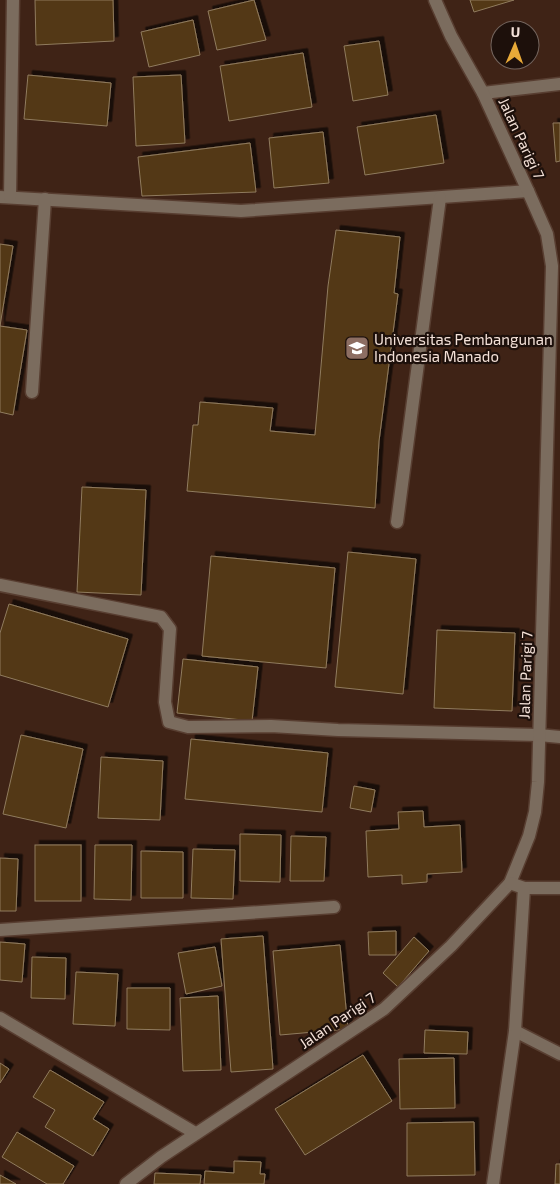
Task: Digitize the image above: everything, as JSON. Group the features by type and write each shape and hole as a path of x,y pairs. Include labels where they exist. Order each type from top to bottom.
{"street":[{"path":"13,0 5,197 241,211 315,204 440,198 528,191"},
{"name":"Jalan Parigi 7","path":"126,1184 195,1133 384,1009 451,946 510,883 535,812 540,735 552,266 547,234 483,93 451,36 435,0"},
{"path":"483,93 560,84"},
{"path":"397,522 440,198"},
{"path":"32,392 45,199"},
{"path":"0,584 161,618 170,629 165,702 169,722 188,728 271,726 560,737"},
{"path":"510,883 524,888 560,888"},
{"path":"493,1184 516,1031 524,888"},
{"path":"0,930 334,907"},
{"path":"0,1018 195,1133"},
{"path":"516,1031 560,1054"}],"building":[{"path":"35,0 113,0 114,41 36,45"},
{"path":"254,0 266,40 217,50 208,11"},
{"path":"470,0 514,0 474,12"},
{"path":"193,20 200,55 149,67 141,32"},
{"path":"379,41 388,95 353,101 344,46"},
{"path":"303,53 312,107 229,121 220,66"},
{"path":"28,75 111,83 107,126 24,119"},
{"path":"181,75 185,143 136,146 133,77"},
{"path":"436,115 444,163 365,175 357,127"},
{"path":"553,123 560,123 560,161 556,162"},
{"path":"323,132 329,183 274,188 269,138"},
{"path":"250,143 256,192 142,196 138,157"},
{"name":"Universitas Pembangunan Indonesia Manado","path":"336,230 400,237 394,293 398,294 379,441 375,508 187,491 193,425 198,425 200,402 273,408 270,431 315,435 328,286"},
{"path":"0,244 13,246 0,326"},
{"path":"0,326 27,330 13,415 0,412"},
{"path":"82,487 146,490 141,595 77,592"},
{"path":"348,552 416,559 403,694 335,687"},
{"path":"211,556 335,568 326,668 202,656"},
{"path":"9,604 128,639 108,707 0,675 0,633"},
{"path":"437,630 515,633 512,711 434,708"},
{"path":"183,659 258,667 252,721 177,713"},
{"path":"21,735 83,749 66,828 3,814"},
{"path":"191,739 328,753 322,812 185,799"},
{"path":"101,757 163,761 160,820 98,818"},
{"path":"354,786 375,790 371,812 350,808"},
{"path":"423,811 424,827 460,825 462,872 427,874 427,882 402,884 402,875 368,877 366,831 399,829 398,812"},
{"path":"240,834 281,835 280,882 240,881"},
{"path":"291,836 326,837 324,881 290,881"},
{"path":"35,845 81,845 81,901 35,901"},
{"path":"95,845 132,845 131,900 94,899"},
{"path":"193,849 235,850 233,899 191,898"},
{"path":"141,851 183,852 183,898 141,898"},
{"path":"0,858 18,859 16,911 0,911"},
{"path":"396,931 396,955 369,955 368,932"},
{"path":"263,936 273,1069 231,1072 221,939"},
{"path":"414,937 429,951 398,987 383,973"},
{"path":"0,942 25,944 22,982 0,980"},
{"path":"340,945 348,1029 280,1035 273,951"},
{"path":"215,947 222,986 186,994 178,953"},
{"path":"32,957 66,958 65,999 31,998"},
{"path":"76,972 118,974 115,1026 73,1024"},
{"path":"127,988 170,988 170,1030 127,1029"},
{"path":"218,996 221,1070 183,1071 180,998"},
{"path":"425,1030 468,1032 467,1054 424,1053"},
{"path":"363,1055 392,1101 305,1155 275,1109"},
{"path":"454,1058 455,1108 400,1109 399,1059"},
{"path":"0,1063 9,1069 0,1083"},
{"path":"50,1070 104,1102 93,1119 109,1129 93,1156 45,1127 55,1110 33,1097"},
{"path":"474,1122 475,1175 407,1176 407,1123"},
{"path":"17,1132 74,1166 63,1184 47,1184 2,1157"},
{"path":"234,1161 261,1162 260,1174 265,1174 264,1184 204,1184 205,1171 234,1173"},
{"path":"556,1164 560,1164 560,1184 555,1184"},
{"path":"155,1173 201,1175 200,1184 154,1184"},
{"path":"0,1175 16,1184 0,1184"}],"place":[{"name":"Universitas Pembangunan Indonesia Manado","path":"357,348"}]}
